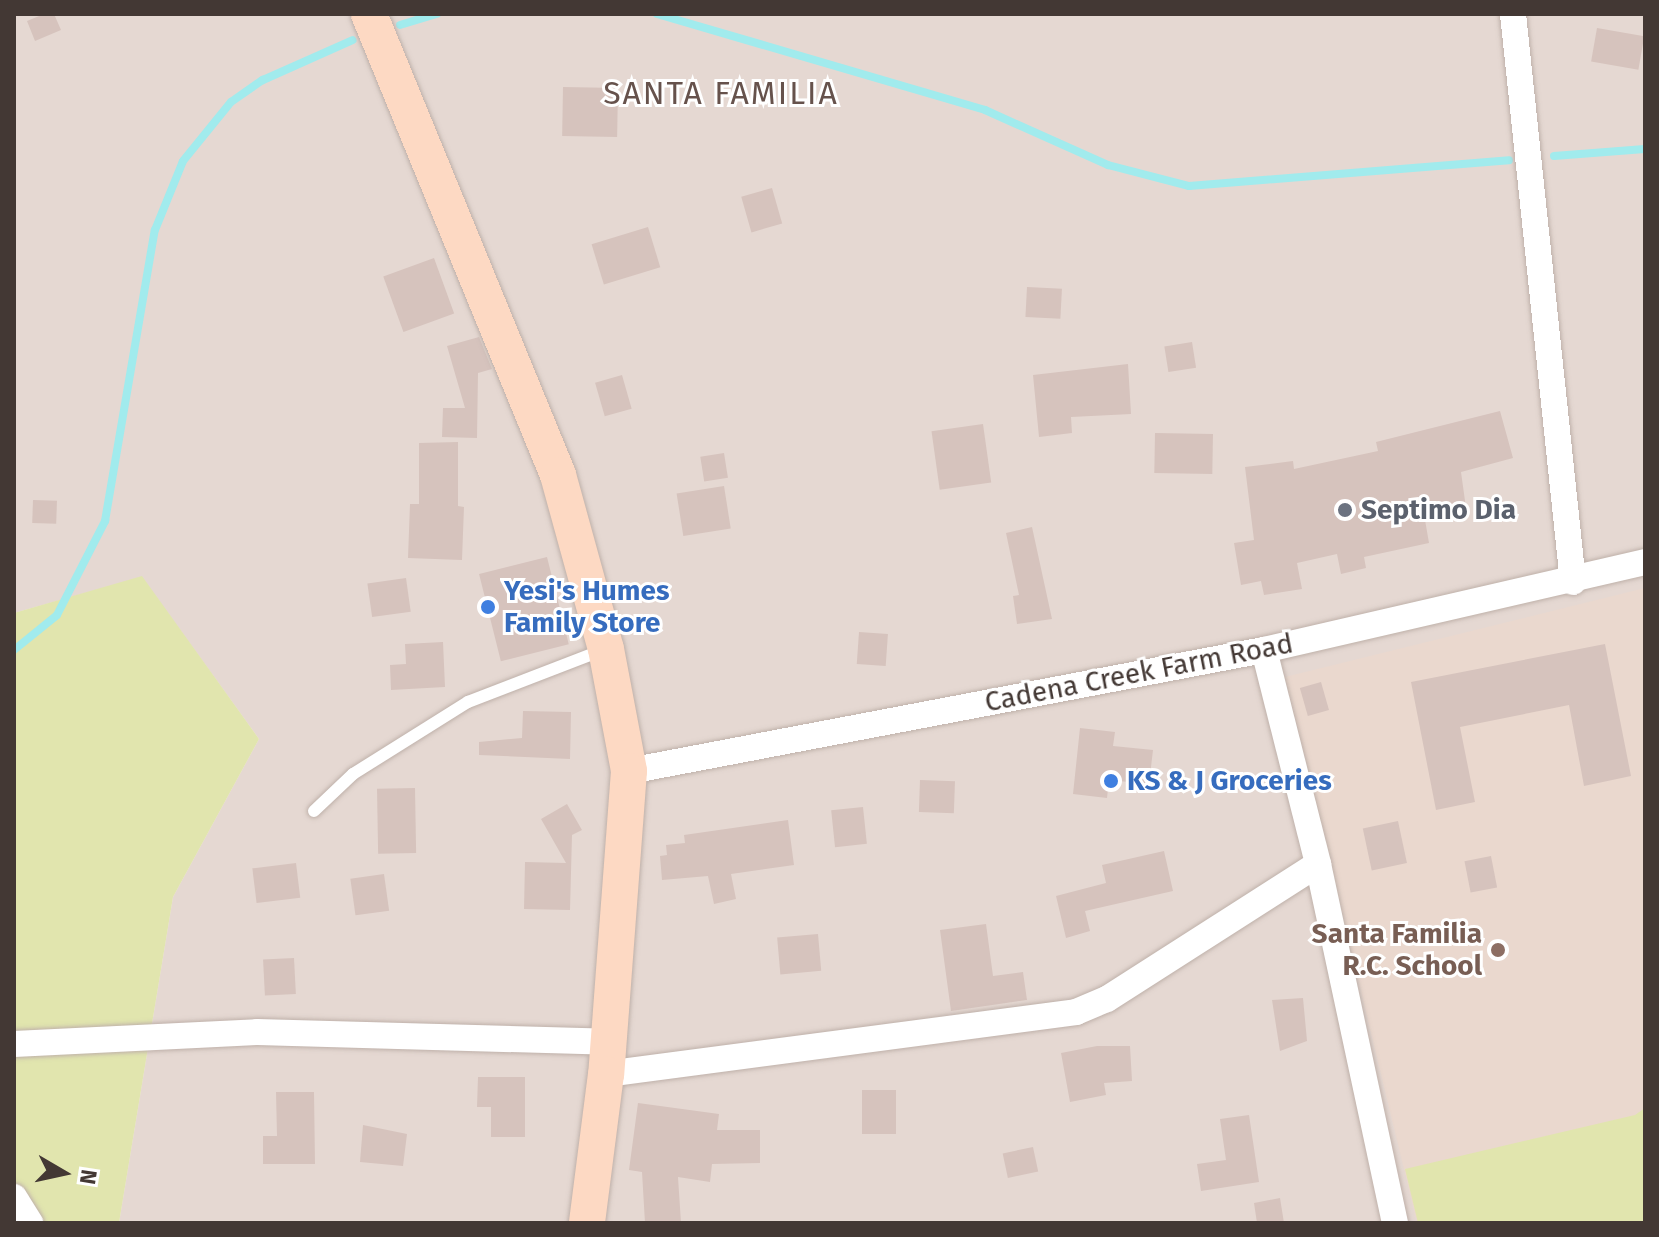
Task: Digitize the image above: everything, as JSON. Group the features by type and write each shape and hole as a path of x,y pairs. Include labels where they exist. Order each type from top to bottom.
{"main road":[{"path":"369,14 558,475 606,649 629,771 607,1058 587,1223"}],"street":[{"path":"1513,14 1573,582"},
{"name":"Cadena Creek Farm Road","path":"629,771 1264,650 1573,582 1645,562"},
{"path":"1264,650 1318,864 1395,1223"},
{"path":"14,1044 257,1032 607,1058 1076,1012 1107,999 1318,864"},
{"path":"14,1197 30,1223"}],"lane":[{"path":"314,811 353,774 468,702 606,649"}],"shaded area":[{"path":"14,14 1645,14 1645,1108 1418,1223 119,1223 173,897 259,739 142,577 14,613"},
{"name":"Santa Familia R.C. School","path":"1645,588 1645,1223 1417,1223 1285,677"}],"green space":[{"path":"142,576 259,739 173,897 119,1223 14,1223 14,613"},
{"path":"1645,1108 1645,1223 1418,1223 1405,1169 1635,1115"}],"building":[{"path":"44,14 54,14 61,30 35,41 27,21"},
{"path":"1597,28 1644,36 1638,70 1591,61"},
{"path":"563,87 618,88 617,137 562,136"},
{"path":"772,188 782,224 751,232 741,197"},
{"path":"648,227 660,267 604,284 592,244"},
{"path":"434,258 454,313 403,332 383,276"},
{"path":"1027,287 1062,289 1060,319 1025,317"},
{"path":"479,337 492,369 478,373 477,438 442,437 443,408 465,408 447,346"},
{"path":"1192,342 1196,368 1168,372 1164,346"},
{"path":"1128,364 1131,414 1071,417 1072,433 1039,437 1033,375"},
{"path":"622,375 632,409 605,416 595,383"},
{"path":"1500,411 1513,458 1461,472 1466,508 1424,514 1429,543 1364,557 1366,568 1341,574 1337,554 1297,563 1302,589 1264,595 1261,581 1241,585 1234,543 1254,540 1245,467 1293,461 1294,469 1378,451 1376,442"},
{"path":"983,424 991,482 940,490 932,431"},
{"path":"1155,433 1213,434 1212,474 1154,473"},
{"path":"458,442 458,506 464,507 462,560 408,558 410,504 419,504 419,443"},
{"path":"724,453 728,478 704,481 700,457"},
{"path":"724,486 731,528 683,536 677,494"},
{"path":"33,500 57,501 56,524 32,523"},
{"path":"1032,527 1052,619 1017,624 1013,596 1019,595 1006,533"},
{"path":"547,557 569,644 501,661 479,574"},
{"path":"406,578 411,612 372,617 367,583"},
{"path":"859,632 888,634 886,666 857,664"},
{"path":"443,642 445,687 391,690 390,665 406,664 405,644"},
{"path":"1605,644 1631,776 1584,786 1569,705 1460,727 1475,802 1436,810 1411,682"},
{"path":"1321,682 1329,710 1308,716 1300,688"},
{"path":"523,711 571,712 570,759 479,755 479,742 522,738"},
{"path":"1080,728 1115,732 1113,746 1153,750 1149,784 1109,780 1107,798 1073,794"},
{"path":"920,780 955,781 954,813 919,812"},
{"path":"415,788 416,853 378,854 377,789"},
{"path":"567,804 582,830 572,835 570,910 524,909 525,862 566,863 541,819"},
{"path":"863,807 867,844 835,847 831,810"},
{"path":"788,820 794,865 731,874 736,899 714,904 708,876 662,880 660,856 667,855 666,845 685,843 684,835"},
{"path":"1398,821 1407,863 1372,871 1363,828"},
{"path":"1164,851 1173,891 1085,911 1090,931 1066,938 1056,896 1106,883 1102,865"},
{"path":"1491,856 1497,887 1471,893 1464,861"},
{"path":"296,863 300,898 257,903 252,868"},
{"path":"384,874 389,911 355,915 350,879"},
{"path":"986,924 993,976 1023,972 1027,1000 951,1011 940,930"},
{"path":"818,934 821,971 780,974 777,938"},
{"path":"294,958 296,994 265,996 263,960"},
{"path":"1303,998 1307,1041 1280,1051 1272,1000"},
{"path":"1097,1046 1130,1046 1132,1081 1104,1083 1106,1095 1070,1102 1061,1053"},
{"path":"478,1077 525,1077 525,1137 491,1137 491,1107 477,1107"},
{"path":"862,1090 896,1090 896,1134 862,1134"},
{"path":"276,1092 314,1092 315,1164 263,1164 263,1136 277,1136"},
{"path":"638,1103 719,1114 717,1130 760,1130 760,1163 712,1164 710,1182 678,1177 681,1223 645,1223 642,1172 629,1170"},
{"path":"1249,1115 1259,1182 1201,1191 1197,1164 1226,1160 1220,1119"},
{"path":"363,1125 407,1134 403,1166 360,1162"},
{"path":"1033,1147 1038,1171 1008,1178 1003,1153"},
{"path":"1280,1198 1284,1223 1257,1223 1254,1203"}],"waterway":[{"path":"400,25 437,14"},
{"path":"657,14 985,110 1108,165 1189,186 1509,160"},
{"path":"14,650 57,615 105,521 155,230 183,161 231,102 263,80 353,40"},
{"path":"1554,156 1645,149"}],"place":[{"name":"Septimo Dia","path":"1345,510"},
{"name":"Yesi's Humes Family Store","path":"488,607"},
{"name":"KS & J Groceries","path":"1111,781"},
{"name":"Santa Familia R.C. School","path":"1498,950"}],"district":[{"name":"SANTA FAMILIA","path":"721,93"}]}
